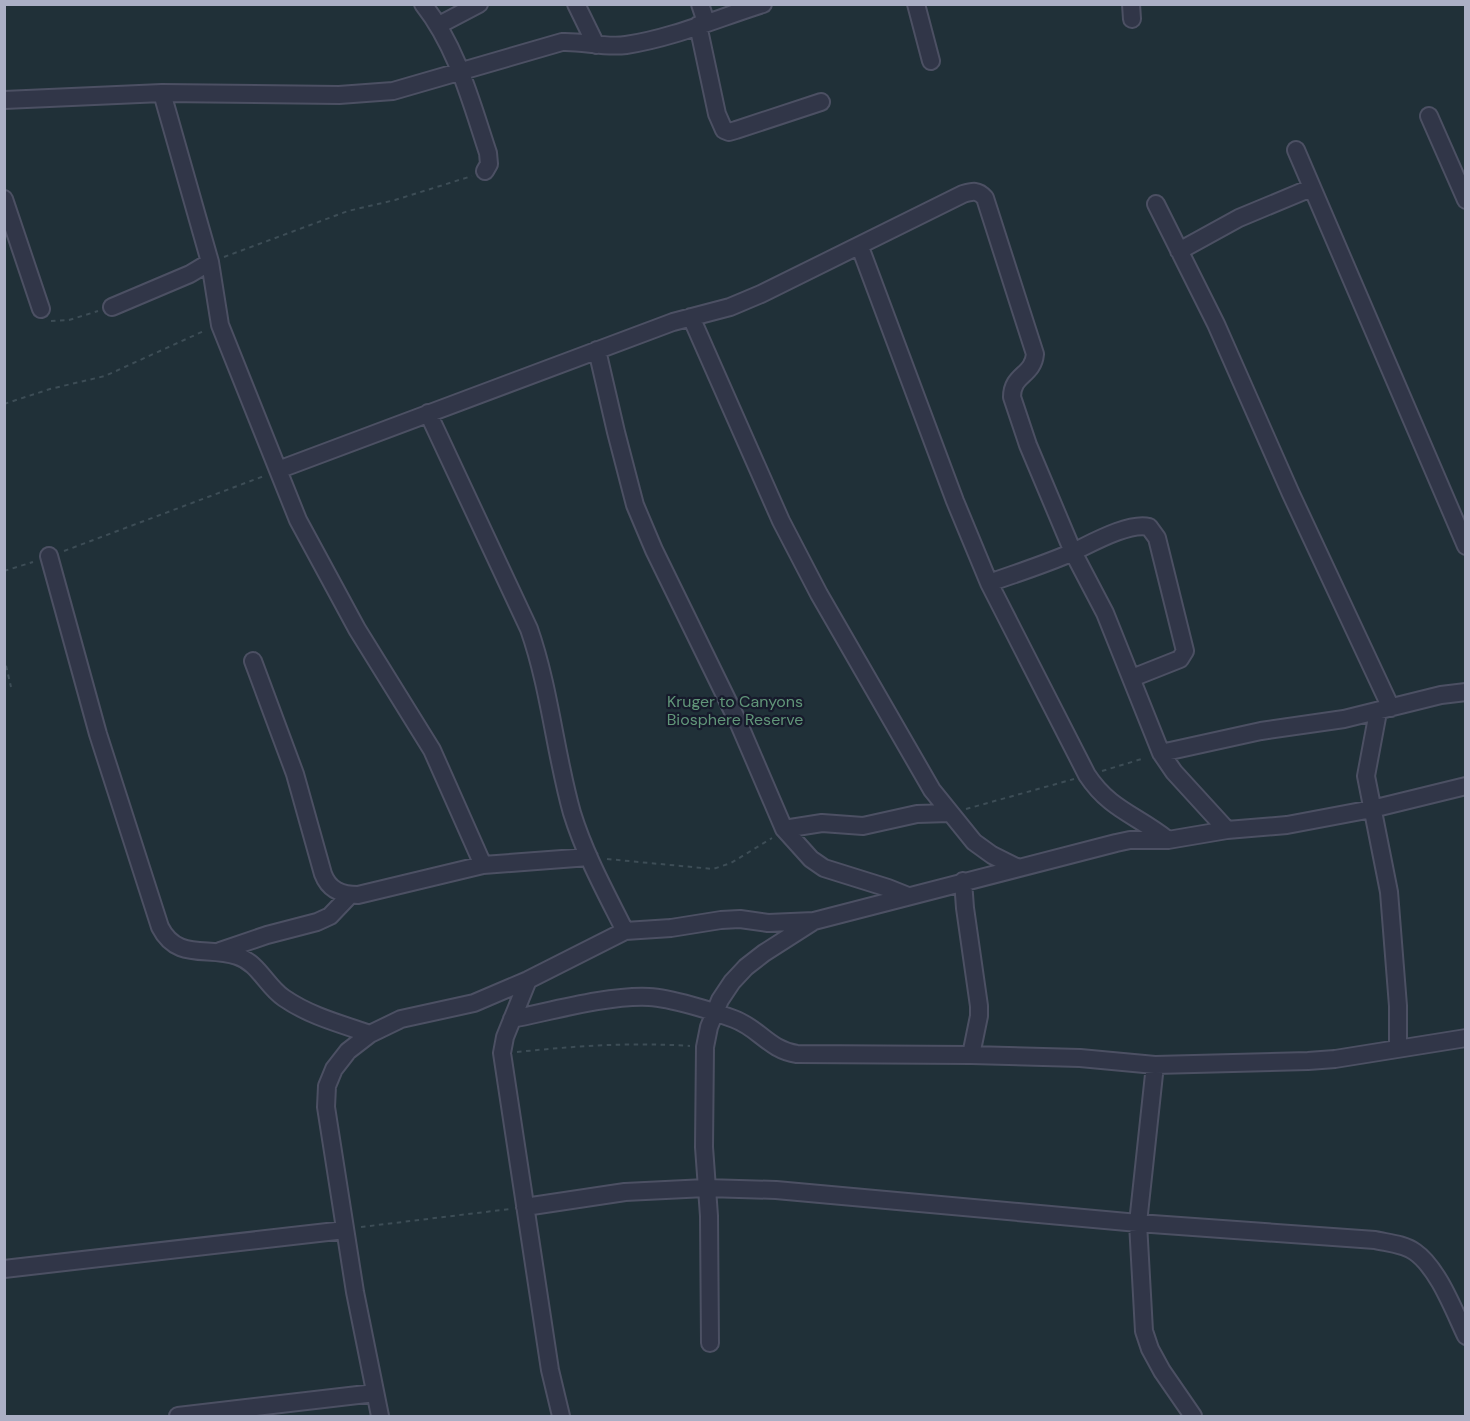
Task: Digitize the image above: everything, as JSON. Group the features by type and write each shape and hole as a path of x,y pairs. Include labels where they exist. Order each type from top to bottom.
{"street":[{"path":"423,4 439,25 459,70 488,153 489,164 485,171"},
{"path":"439,25 479,4"},
{"path":"576,4 596,45"},
{"path":"700,4 717,114 724,130 729,132 736,130 821,102"},
{"path":"4,100 162,93 339,95 393,91 562,42 624,45 662,37 763,4"},
{"path":"916,4 931,61"},
{"path":"162,93 210,262 220,325 298,520 357,629 432,750 483,865"},
{"path":"1429,116 1466,200"},
{"path":"1296,150 1466,546"},
{"path":"1179,251 1239,218 1311,188"},
{"path":"278,470 673,322 741,302 836,256 860,247 963,194 976,191 985,198 1035,354 1030,370 1014,385 1012,397 1028,445 1073,552 1105,613 1161,753 1180,780 1227,830"},
{"path":"4,199 41,309"},
{"path":"1156,204 1216,324 1384,710 1366,776 1389,892 1398,1006 1398,1049"},
{"path":"860,247 955,501 989,583 1087,775 1098,792 1110,803 1152,827 1168,840"},
{"path":"112,307 190,274 210,262"},
{"path":"691,317 781,521 819,594 926,781 974,842 992,855 1018,868"},
{"path":"597,350 635,505 654,550 739,724 784,829 811,859 825,868 908,896"},
{"path":"428,413 529,629 542,670 572,813 589,857 625,931"},
{"path":"989,583 1109,536 1145,526 1153,530 1157,538 1185,651 1180,659 1132,678"},
{"path":"50,556 98,734 165,937 178,948 238,956 252,963 272,988 292,1003 370,1034"},
{"path":"254,661 294,774 326,880 340,893 350,895 483,865 589,857"},
{"path":"1161,753 1261,731 1384,710 1441,695 1466,692"},
{"path":"380,1416 345,1230 329,1127 327,1086 334,1069 348,1051 370,1034 401,1019 474,1004 528,980 625,931 671,928 721,920 740,919 768,923 814,921 1130,840 1168,840 1227,830 1287,825 1372,809 1466,786"},
{"path":"784,829 822,823 863,826 917,814 949,813"},
{"path":"963,881 979,1006 971,1055"},
{"path":"219,952 317,922 330,916 350,895"},
{"path":"710,1343 709,1216 704,1147 705,1047 714,1013 732,982 764,953 814,921"},
{"path":"528,980 505,1037 502,1053 550,1370 561,1416"},
{"path":"512,1019 590,1004 645,997 659,998 744,1023 755,1029 777,1049 791,1053 1080,1058 1155,1065 1308,1061 1466,1038"},
{"path":"1155,1065 1138,1223 1144,1331 1150,1349 1162,1371 1193,1416"},
{"path":"525,1207 625,1192 706,1188 776,1190 1138,1223 1375,1240 1403,1246 1416,1252 1440,1284 1466,1336"},
{"path":"4,1269 345,1230"},
{"path":"178,1416 375,1393"}],"path":[{"path":"210,262 348,211 395,200 485,171"},
{"path":"41,309 47,320 54,322 69,320 112,307"},
{"path":"4,404 50,389 105,376 220,325"},
{"path":"4,571 50,556 278,470"},
{"path":"4,657 11,687"},
{"path":"949,813 1161,753"},
{"path":"589,857 661,866 713,869 731,863 784,829"},
{"path":"502,1053 603,1044 647,1043 705,1047"},
{"path":"345,1230 525,1207"}],"green space":[{"name":"Kruger to Canyons Biosphere Reserve","path":"5,5 1465,5 1465,1416 5,1416"}]}
